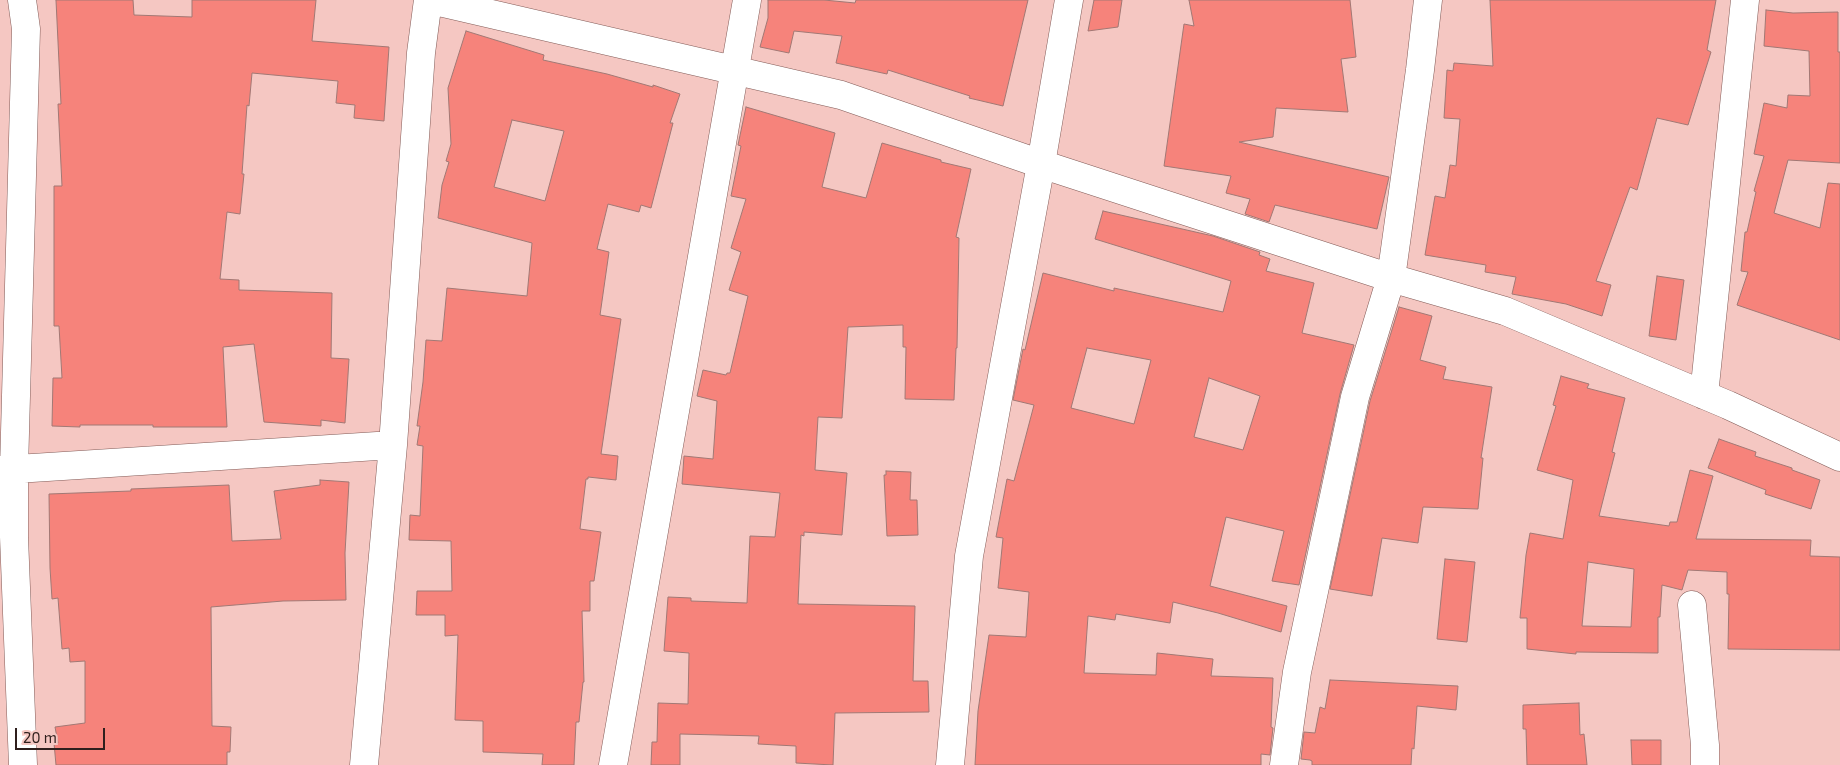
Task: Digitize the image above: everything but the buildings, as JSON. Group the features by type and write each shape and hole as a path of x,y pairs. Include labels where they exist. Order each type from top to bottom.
{"street":[{"path":"22,0 26,29 7,469 14,537 23,765"},
{"path":"364,765 393,445 421,53 429,0 841,95 1041,164 1391,278 1506,312 1704,396 1840,457"},
{"path":"613,765 747,0"},
{"path":"950,765 969,556 1069,0"},
{"path":"1284,765 1297,672 1354,397 1391,278 1428,0"},
{"path":"1704,396 1745,0"},
{"path":"7,469 393,445"},
{"path":"1692,605 1705,745 1705,765"}]}
